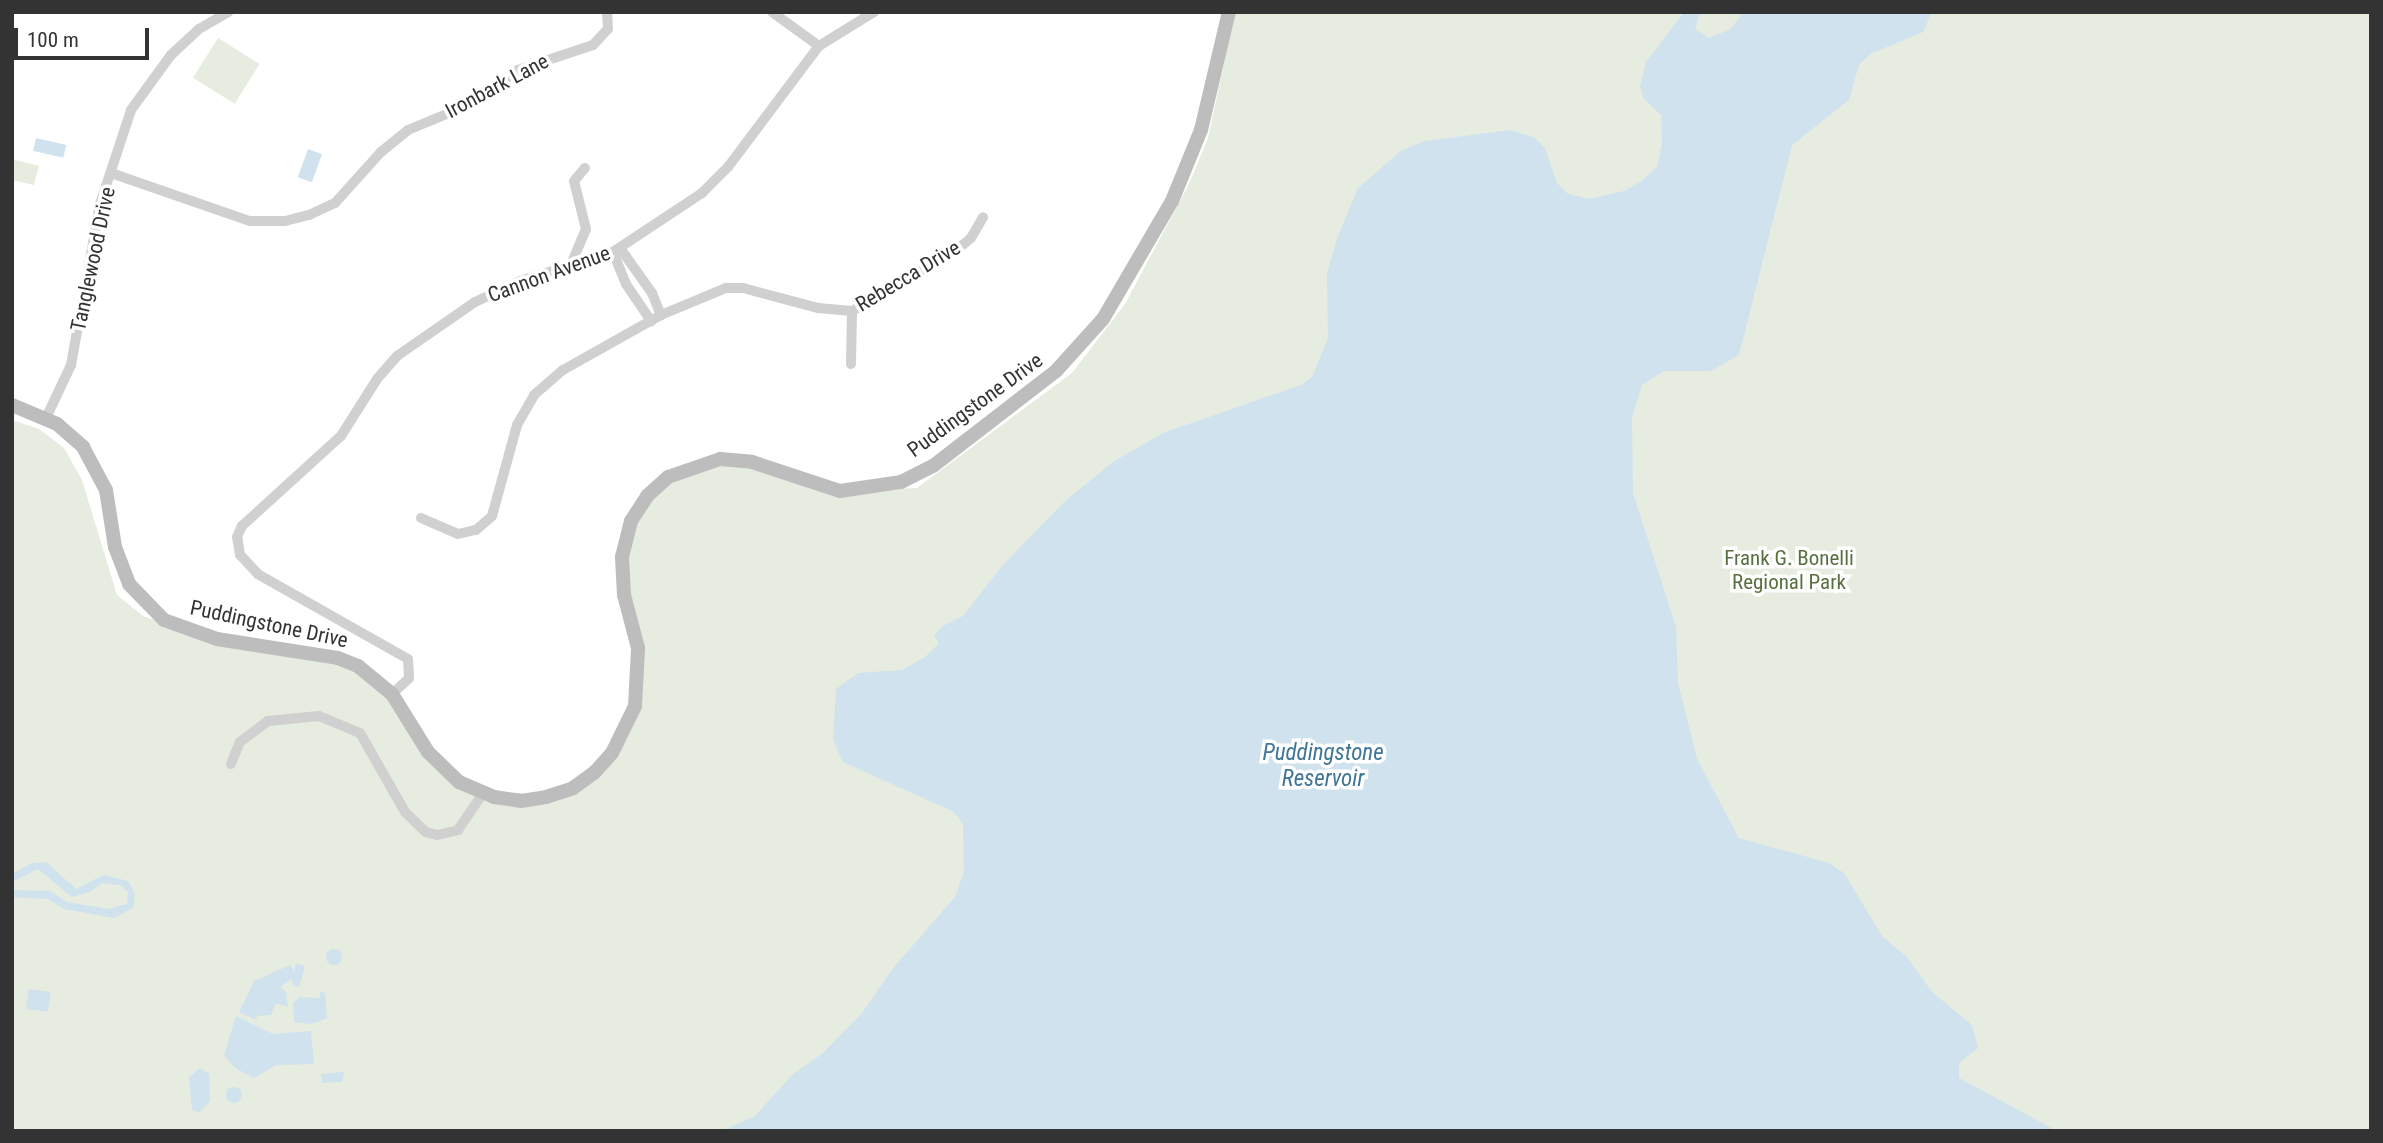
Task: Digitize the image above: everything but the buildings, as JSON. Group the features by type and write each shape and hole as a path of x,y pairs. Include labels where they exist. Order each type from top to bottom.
{"street":[{"name":"Tanglewood Drive","path":"46,418 71,365 100,204 131,110 171,55 199,29 228,12"},
{"name":"Ironbark Lane","path":"111,173 250,220 285,221 309,215 335,203 381,152 408,130 466,106 518,70 593,45 608,29 607,12"},
{"path":"772,12 819,46"},
{"name":"Cannon Avenue","path":"392,694 409,678 408,659 258,575 240,555 237,537 252,513 341,436 377,379 397,356 497,290 616,250 717,181 819,46 874,12"},
{"name":"Puddingstone Drive","path":"12,405 46,418 70,433 98,469 120,564 129,584 150,609 188,632 338,659 358,666 392,694 444,770 483,793 521,801 573,788 603,763 626,730 639,677 622,557 639,506 668,477 720,459 752,462 840,491 901,482 933,466 1074,355 1128,280 1172,201 1202,130 1229,12"},
{"path":"570,267 586,229 574,181 585,168"},
{"name":"Rebecca Drive","path":"421,519 458,534 476,530 492,516 517,425 534,395 563,369 656,318 726,288 743,288 818,308 852,311 953,253 971,238 983,217"},
{"path":"616,250 626,284 656,318"},
{"path":"616,250 652,293 656,318"},
{"path":"851,364 852,311"},
{"path":"231,764 240,742 268,721 319,716 340,721 360,733 405,812 426,831 437,835 458,830 483,793"}],"green space":[{"name":"Frank G. Bonelli Regional Park","path":"1235,12 2371,12 2371,1131 12,1131 12,420 39,429 64,448 82,480 117,595 143,616 188,632 338,658 375,678 428,752 494,797 573,788 612,753 639,677 624,595 625,539 656,486 720,459 840,491 917,488 1072,373 1125,304 1188,186 1208,138"},
{"path":"218,38 260,64 235,104 193,78"},
{"path":"12,159 39,166 34,185 12,180"}],"water":[{"name":"Puddingstone Reservoir","path":"1684,12 1700,12 1695,29 1709,38 1731,29 1743,12 1932,12 1923,32 1870,54 1859,65 1849,100 1792,145 1739,355 1711,371 1664,371 1642,385 1632,417 1633,493 1676,627 1678,683 1697,759 1739,838 1829,863 1844,873 1882,936 1907,957 1932,992 1972,1025 1978,1048 1959,1063 1959,1078 2057,1131 722,1131 755,1116 793,1074 823,1053 862,1013 894,967 955,897 964,872 963,824 954,812 843,762 833,740 836,689 858,673 902,670 925,657 939,643 934,636 943,626 963,616 1002,566 1064,502 1113,462 1163,433 1301,385 1312,377 1328,338 1327,273 1338,236 1358,188 1401,151 1424,141 1511,130 1535,138 1545,148 1557,183 1568,194 1589,199 1624,191 1643,180 1657,167 1662,143 1661,115 1644,99 1640,86 1646,62"},
{"path":"36,138 66,145 63,158 33,151"},
{"path":"308,149 322,154 312,182 298,177"},
{"path":"46,862 76,889 103,875 128,881 135,894 133,908 114,918 64,909 48,899 12,897 12,890 50,891 67,902 108,909 127,904 128,892 120,885 102,883 90,892 72,897 38,869 12,882 12,874 32,863"},
{"path":"334,949 342,957 334,965 326,957"},
{"path":"296,964 305,966 299,987 293,985 292,979 280,987 286,992 288,1007 276,1003 271,1015 257,1016 256,1020 239,1012 254,981 290,965 294,971"},
{"path":"29,989 51,992 48,1012 26,1009"},
{"path":"320,992 325,993 327,1018 311,1024 294,1022 293,1003 300,997 320,998"},
{"path":"236,1016 273,1034 311,1031 314,1064 276,1065 254,1078 235,1068 224,1055"},
{"path":"200,1068 209,1074 210,1101 199,1113 192,1110 189,1077"},
{"path":"344,1072 342,1082 322,1083 321,1074"},
{"path":"231,1087 237,1087 242,1095 240,1101 231,1103 226,1098 226,1092"}]}
